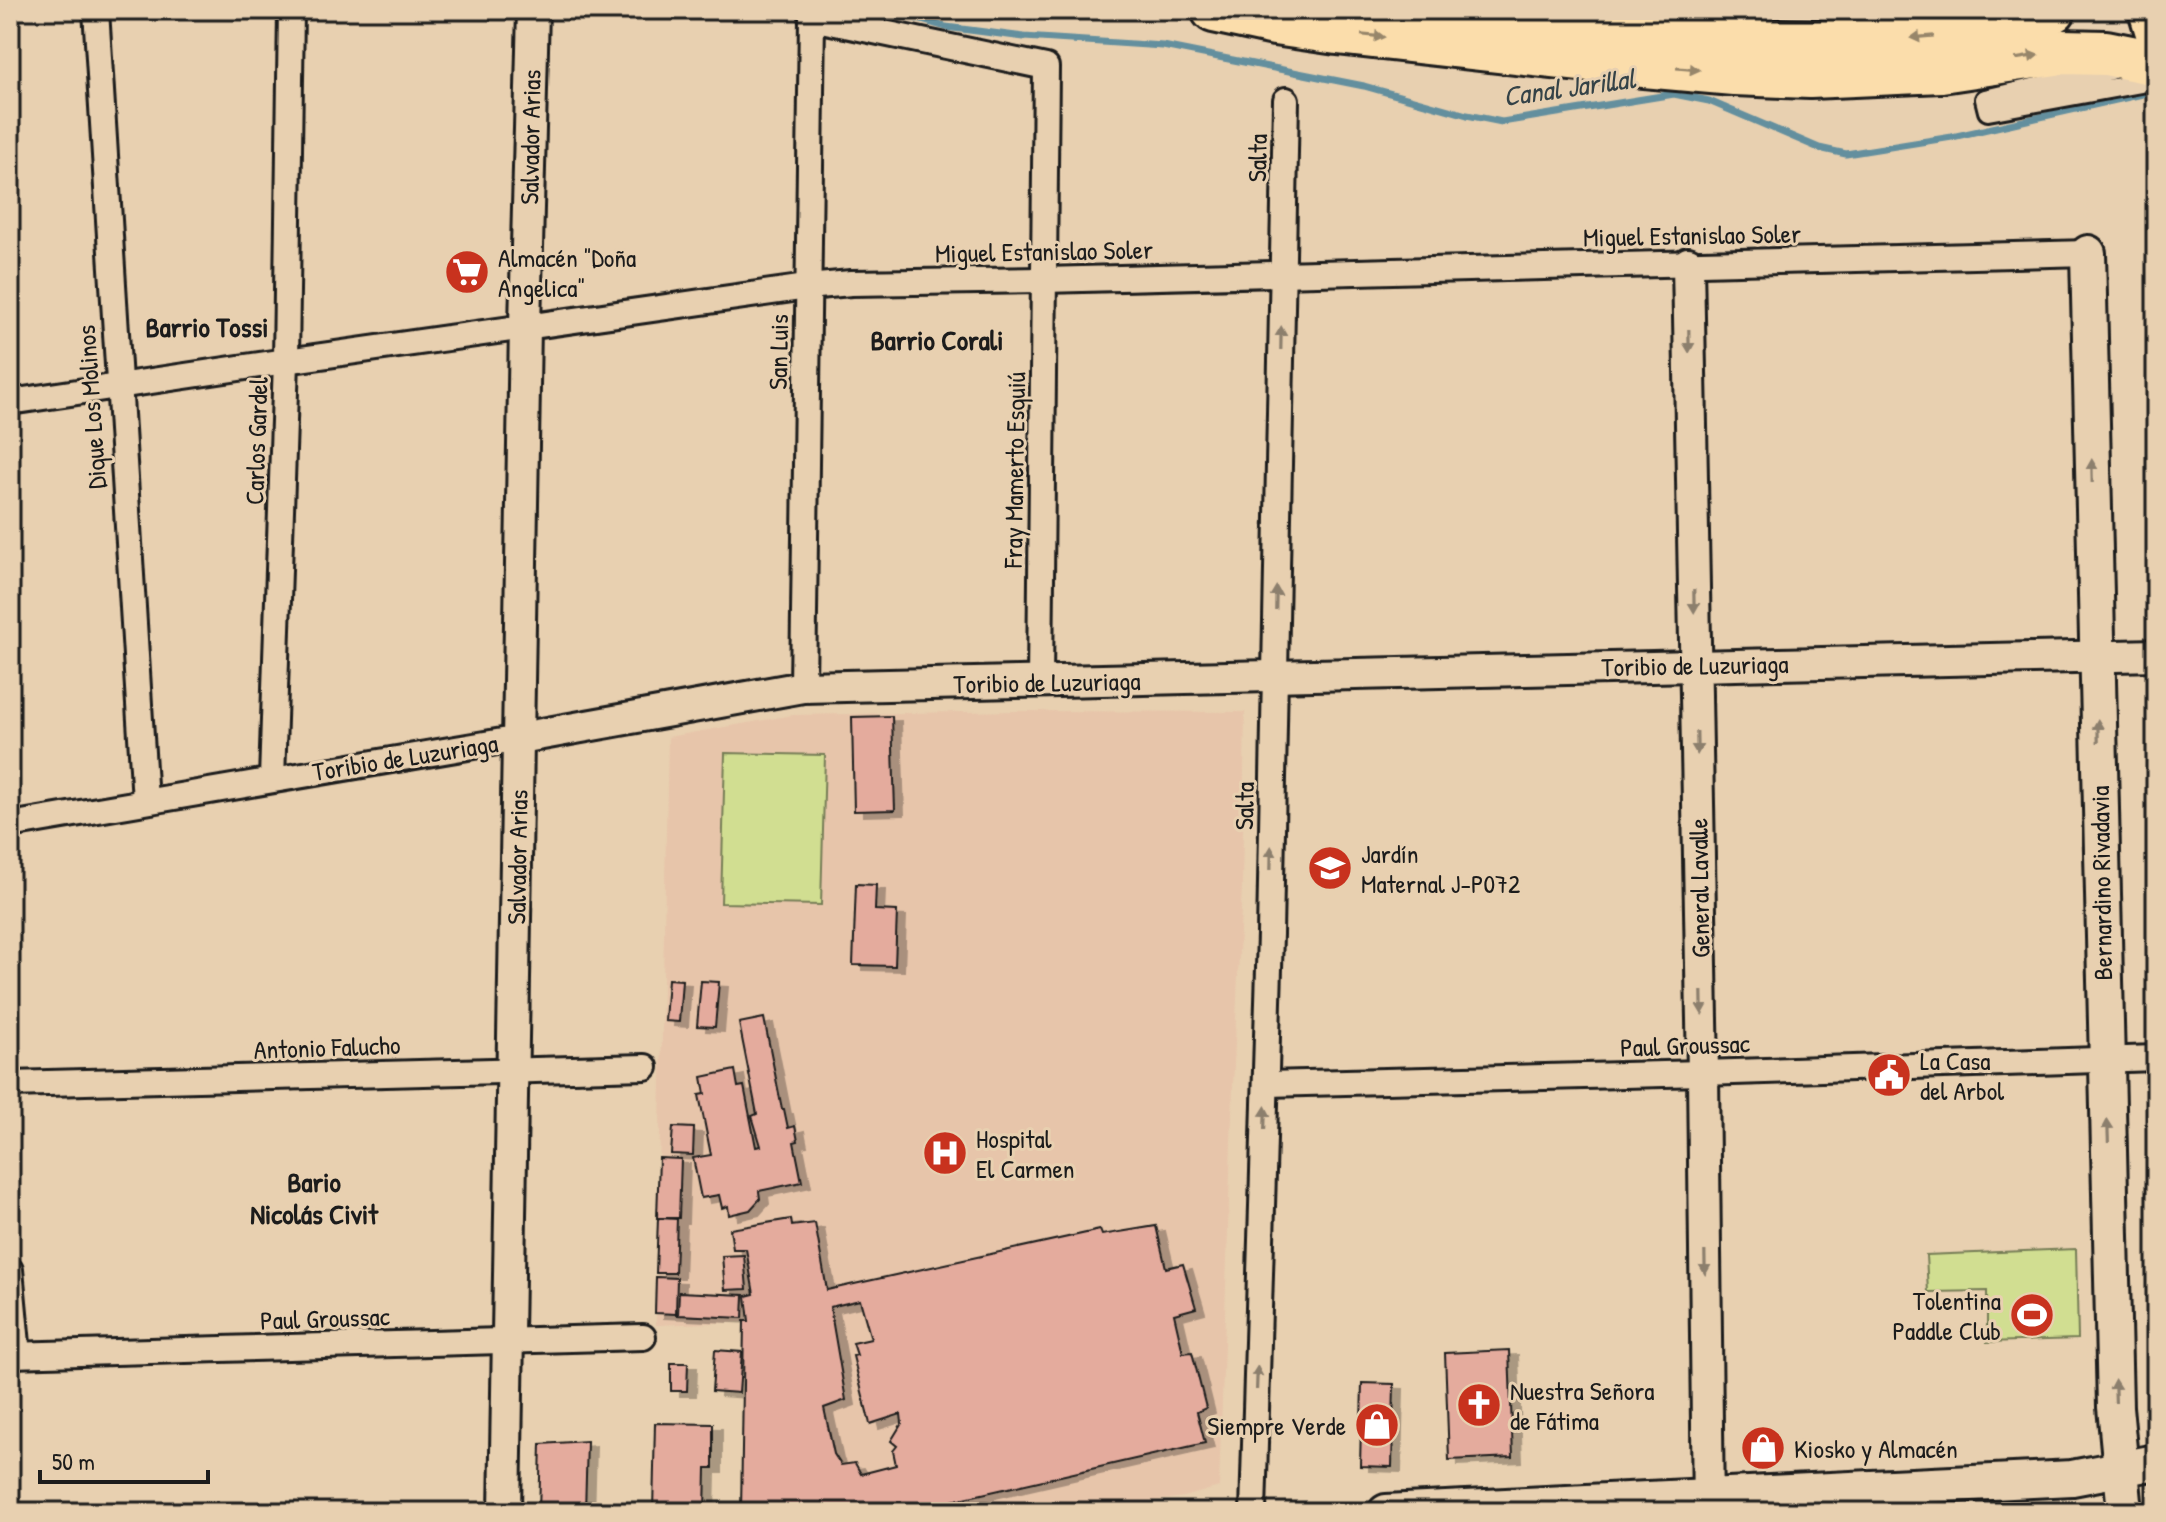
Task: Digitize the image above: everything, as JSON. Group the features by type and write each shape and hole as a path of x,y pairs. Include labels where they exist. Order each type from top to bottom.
{"highway":[{"path":"1214,10 1337,32 1588,60 1734,73 1810,76 1941,70 2062,52 2143,57 2149,10"},
{"path":"1438,10 1716,39 1855,42 1992,28 2053,10"}],"main road":[{"name":"Bernardino Rivadavia","path":"2088,253 2115,1407 2125,1512"},
{"path":"1386,1512 1708,1503 2072,1478 2156,1462"}],"street":[{"name":"Dique Los Molinos","path":"96,10 145,801"},
{"name":"Carlos Gardel","path":"272,779 286,361 291,10"},
{"name":"Salvador Arias","path":"505,1512 533,10"},
{"name":"Fray Mamerto Esquiú","path":"812,18 1046,67 1040,682"},
{"name":"San Luis","path":"803,687 812,18"},
{"path":"2143,57 2152,81 1988,111 1985,99 2143,57"},
{"name":"Salta","path":"1253,1512 1266,1084 1286,100"},
{"name":"Miguel Estanislao Soler","path":"10,402 525,326 851,283 2088,253"},
{"name":"General Lavalle","path":"1688,263 1708,1503"},
{"name":"Toribio de Luzuriaga","path":"10,825 803,687 2156,655"},
{"name":"Paul Groussac","path":"1266,1084 2156,1058"},
{"name":"Antonio Falucho","path":"10,1084 645,1067"},
{"path":"10,1270 14,1355"},
{"name":"Paul Groussac","path":"14,1355 643,1337"}],"shaded area":[{"name":"Hospital El Carmen","path":"1019,711 1245,712 1242,887 1219,1487 1184,1497 1077,1512 741,1512 744,1322 656,1325 668,737 793,715"}],"green space":[{"path":"725,753 825,755 821,905 721,903"},
{"name":"Tolentina Paddle Club","path":"2076,1249 2078,1339 1987,1342 1987,1291 1928,1292 1926,1255"}],"building":[{"path":"892,716 895,810 854,811 852,717"},
{"path":"856,884 876,885 875,910 897,911 895,966 853,965"},
{"path":"668,979 682,980 679,1022 665,1021"},
{"path":"701,981 719,982 715,1027 697,1026"},
{"path":"764,1018 782,1109 788,1128 795,1126 798,1141 794,1142 802,1182 759,1191 760,1199 750,1210 729,1215 728,1206 722,1208 719,1195 701,1198 693,1158 711,1155 699,1095 705,1094 702,1077 735,1070 738,1087 744,1086 756,1147 761,1146 752,1116 757,1114 739,1023"},
{"path":"673,1127 694,1128 693,1155 671,1154"},
{"path":"659,1158 681,1159 679,1218 657,1218"},
{"path":"658,1218 677,1219 675,1273 656,1273"},
{"path":"791,1219 792,1226 815,1223 827,1290 1100,1230 1102,1235 1156,1226 1166,1268 1183,1264 1196,1308 1174,1314 1183,1353 1192,1352 1206,1408 1197,1412 1205,1443 903,1512 741,1512 744,1321 749,1321 746,1296 754,1294 746,1249 733,1249 730,1229","holes":["860,1300 871,1339 853,1343 857,1355 853,1356 870,1424 901,1414 902,1423 891,1441 897,1446 893,1451 896,1465 861,1474 855,1463 841,1465 834,1454 824,1408 846,1400 830,1307"]},
{"path":"744,1255 747,1289 725,1290 722,1256"},
{"path":"656,1277 677,1278 676,1314 655,1313"},
{"path":"679,1292 744,1295 743,1318 678,1315"},
{"path":"715,1350 742,1352 739,1393 712,1391"},
{"name":"Nuestra Señora de Fátima","path":"1509,1350 1513,1457 1449,1460 1445,1353"},
{"path":"671,1363 688,1363 687,1391 671,1391"},
{"name":"Siempre Verde","path":"1362,1383 1394,1384 1392,1467 1360,1466"},
{"path":"655,1423 713,1424 713,1468 706,1468 705,1512 653,1512"},
{"path":"587,1441 585,1512 539,1512 541,1444"},
{"path":"708,1508 735,1509 735,1512 708,1512"}],"waterway":[{"name":"Canal Jarillal","path":"886,10 946,27 1024,37 1163,46 1364,86 1502,122 1674,94 1709,101 1819,148 1846,154 1952,137 2156,91"}],"place":[{"name":"Almacén \"Doña Angelica\"","path":"467,272"},
{"name":"Jardín Maternal J-P072","path":"1330,868"},
{"name":"La Casa del Arbol","path":"1889,1075"},
{"name":"Hospital El Carmen","path":"945,1153"},
{"name":"Tolentina Paddle Club","path":"2032,1315"},
{"name":"Nuestra Señora de Fátima","path":"1479,1405"},
{"name":"Siempre Verde","path":"1377,1425"},
{"name":"Kiosko y Almacén","path":"1763,1448"}],"district":[{"name":"Barrio Tossi","path":"207,327"},
{"name":"Barrio Corali","path":"937,340"},
{"name":"Bario Nicolás Civit","path":"314,1198"}]}
